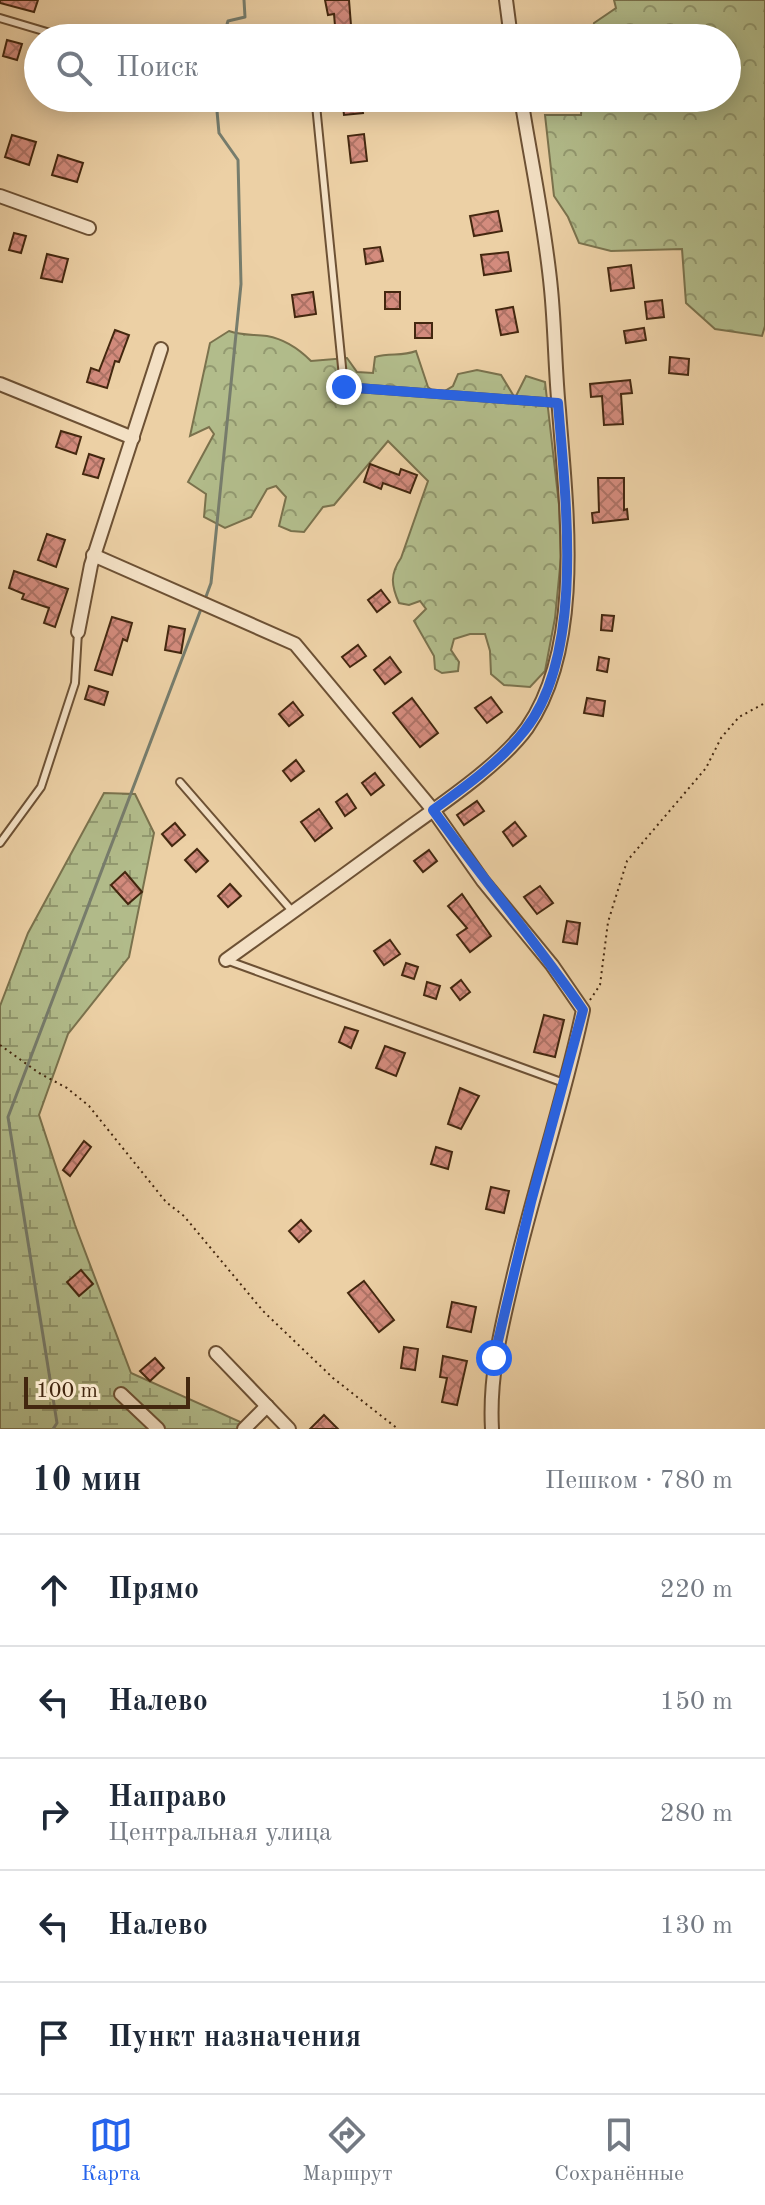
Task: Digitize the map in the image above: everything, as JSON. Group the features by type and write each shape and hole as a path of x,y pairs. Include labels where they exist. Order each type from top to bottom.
{"street":[{"path":"506,0 509,24"},
{"path":"226,960 489,766 525,730 543,701 563,620 568,523 551,287 523,112"},
{"path":"0,196 89,228"},
{"path":"78,632 93,555 161,349"},
{"path":"0,384 133,438"},
{"path":"93,555 295,644 433,810 483,881 552,965 583,1010 531,1202 494,1358 492,1429"},
{"path":"216,1353 289,1429"},
{"path":"121,1394 158,1429"},
{"path":"244,1429 267,1406"}],"lane":[{"path":"0,18 24,25"},
{"path":"317,112 344,387 558,403"},
{"path":"0,843 41,787 75,683 78,632"},
{"path":"180,782 293,912"},
{"path":"226,960 564,1083"}],"path":[{"path":"583,1010 600,985 608,922 627,861 706,768 721,738 739,717 765,703"},
{"path":"0,1045 39,1073 67,1088 89,1106 166,1202 190,1224 263,1311 333,1378 398,1429"}],"green space":[{"path":"614,0 765,0 765,326 762,336 715,329 686,303 682,249 611,251 579,243 568,217 554,196 545,115 581,115 581,112 741,112 741,24 594,24 616,8"},
{"path":"229,331 280,340 311,361 347,358 357,372 373,373 375,357 416,351 428,387 438,395 453,386 458,374 477,370 501,375 515,398 526,376 545,382 559,505 561,557 555,618 545,671 530,687 504,685 491,674 490,651 485,634 454,639 451,650 459,662 458,671 442,673 435,669 434,656 414,621 426,609 420,601 409,605 399,603 393,580 428,481 388,441 334,505 323,507 304,532 279,526 286,497 276,486 267,489 251,517 225,528 204,517 206,494 188,482 214,434 209,427 190,436 210,343"},
{"path":"104,793 135,794 154,833 129,957 68,1034 39,1115 75,1225 131,1373 250,1429 0,1429 0,1006 28,933"}],"building":[{"path":"0,0 38,0 34,12 0,3"},
{"path":"325,0 349,0 351,24 335,24 334,14 328,15"},
{"path":"7,40 22,44 17,60 3,56"},
{"path":"364,134 367,161 351,163 348,136"},
{"path":"12,135 36,142 29,165 5,157"},
{"path":"58,155 83,163 77,182 52,175"},
{"path":"498,211 502,231 474,236 470,216"},
{"path":"14,233 26,236 21,253 9,250"},
{"path":"380,247 383,261 366,264 364,249"},
{"path":"508,252 511,271 484,275 481,255"},
{"path":"47,254 68,259 62,282 41,278"},
{"path":"631,265 634,288 611,291 608,268"},
{"path":"313,292 316,314 295,317 292,295"},
{"path":"385,292 400,292 400,309 385,309"},
{"path":"662,300 664,317 647,319 645,302"},
{"path":"513,307 518,332 501,335 496,310"},
{"path":"415,323 432,323 432,338 415,338"},
{"path":"644,328 646,340 626,343 624,331"},
{"path":"115,330 129,335 119,362 115,361 107,388 87,382 91,368 99,371"},
{"path":"670,357 689,359 688,375 669,373"},
{"path":"630,380 632,393 621,394 623,424 604,425 602,396 591,397 590,384"},
{"path":"61,431 81,437 76,454 56,447"},
{"path":"89,454 104,459 98,478 83,474"},
{"path":"370,464 399,475 401,469 417,475 410,493 383,483 381,489 364,482"},
{"path":"598,478 624,478 624,510 627,509 628,519 593,523 592,513 599,512"},
{"path":"47,534 65,540 56,567 38,560"},
{"path":"14,571 68,589 55,627 44,623 49,608 22,599 24,594 9,588"},
{"path":"381,590 390,602 377,612 368,600"},
{"path":"602,615 614,616 612,631 601,630"},
{"path":"112,617 132,623 127,641 123,639 112,675 95,670"},
{"path":"169,626 185,629 181,653 165,650"},
{"path":"358,645 366,656 350,667 342,657"},
{"path":"390,657 401,672 385,684 374,670"},
{"path":"599,657 609,659 607,672 597,670"},
{"path":"89,686 108,692 104,705 85,699"},
{"path":"491,697 502,712 487,723 475,708"},
{"path":"412,698 438,733 420,747 393,713"},
{"path":"587,698 605,701 603,716 584,713"},
{"path":"293,702 303,715 289,726 279,714"},
{"path":"296,760 304,771 291,781 283,771"},
{"path":"375,773 384,785 371,795 362,783"},
{"path":"347,794 356,808 345,816 336,802"},
{"path":"477,801 484,811 464,825 457,815"},
{"path":"319,809 332,828 315,841 301,822"},
{"path":"515,822 526,836 513,846 503,832"},
{"path":"175,823 185,835 172,846 162,834"},
{"path":"197,849 208,861 196,872 185,860"},
{"path":"429,850 437,861 423,872 414,861"},
{"path":"125,872 142,892 128,904 111,885"},
{"path":"230,884 241,896 228,907 218,896"},
{"path":"540,886 553,903 537,914 524,897"},
{"path":"462,894 491,936 470,952 457,935 467,928 448,906"},
{"path":"567,921 580,923 577,944 563,942"},
{"path":"390,940 400,954 384,965 374,951"},
{"path":"406,963 418,967 414,979 402,975"},
{"path":"461,980 470,992 460,1000 451,988"},
{"path":"427,982 440,986 436,999 424,995"},
{"path":"544,1015 564,1020 555,1057 534,1052"},
{"path":"345,1027 358,1031 351,1048 339,1042"},
{"path":"385,1046 405,1053 396,1076 376,1068"},
{"path":"460,1088 479,1096 461,1129 448,1124"},
{"path":"84,1141 91,1147 70,1176 63,1170"},
{"path":"436,1147 452,1152 448,1169 431,1164"},
{"path":"491,1187 509,1191 504,1213 486,1209"},
{"path":"301,1220 311,1231 299,1242 289,1231"},
{"path":"81,1270 93,1284 79,1296 67,1282"},
{"path":"364,1281 394,1320 379,1332 348,1293"},
{"path":"452,1302 476,1307 471,1332 447,1327"},
{"path":"404,1347 418,1349 415,1370 401,1368"},
{"path":"443,1356 467,1361 457,1405 442,1402 447,1378 440,1377"},
{"path":"155,1358 164,1368 150,1381 140,1371"},
{"path":"324,1415 338,1429 310,1429"}],"waterway":[{"path":"227,24 228,21 245,17 244,0"},
{"path":"204,602 211,583 241,284 238,160 219,133 217,112"},
{"path":"53,1429 57,1423 8,1117 201,609"}],"route":[{"path":"344,387 558,403 568,523 568,568 556,659 543,701 525,730 489,766 433,810 483,881 552,965 583,1010 531,1202 494,1358"}]}
